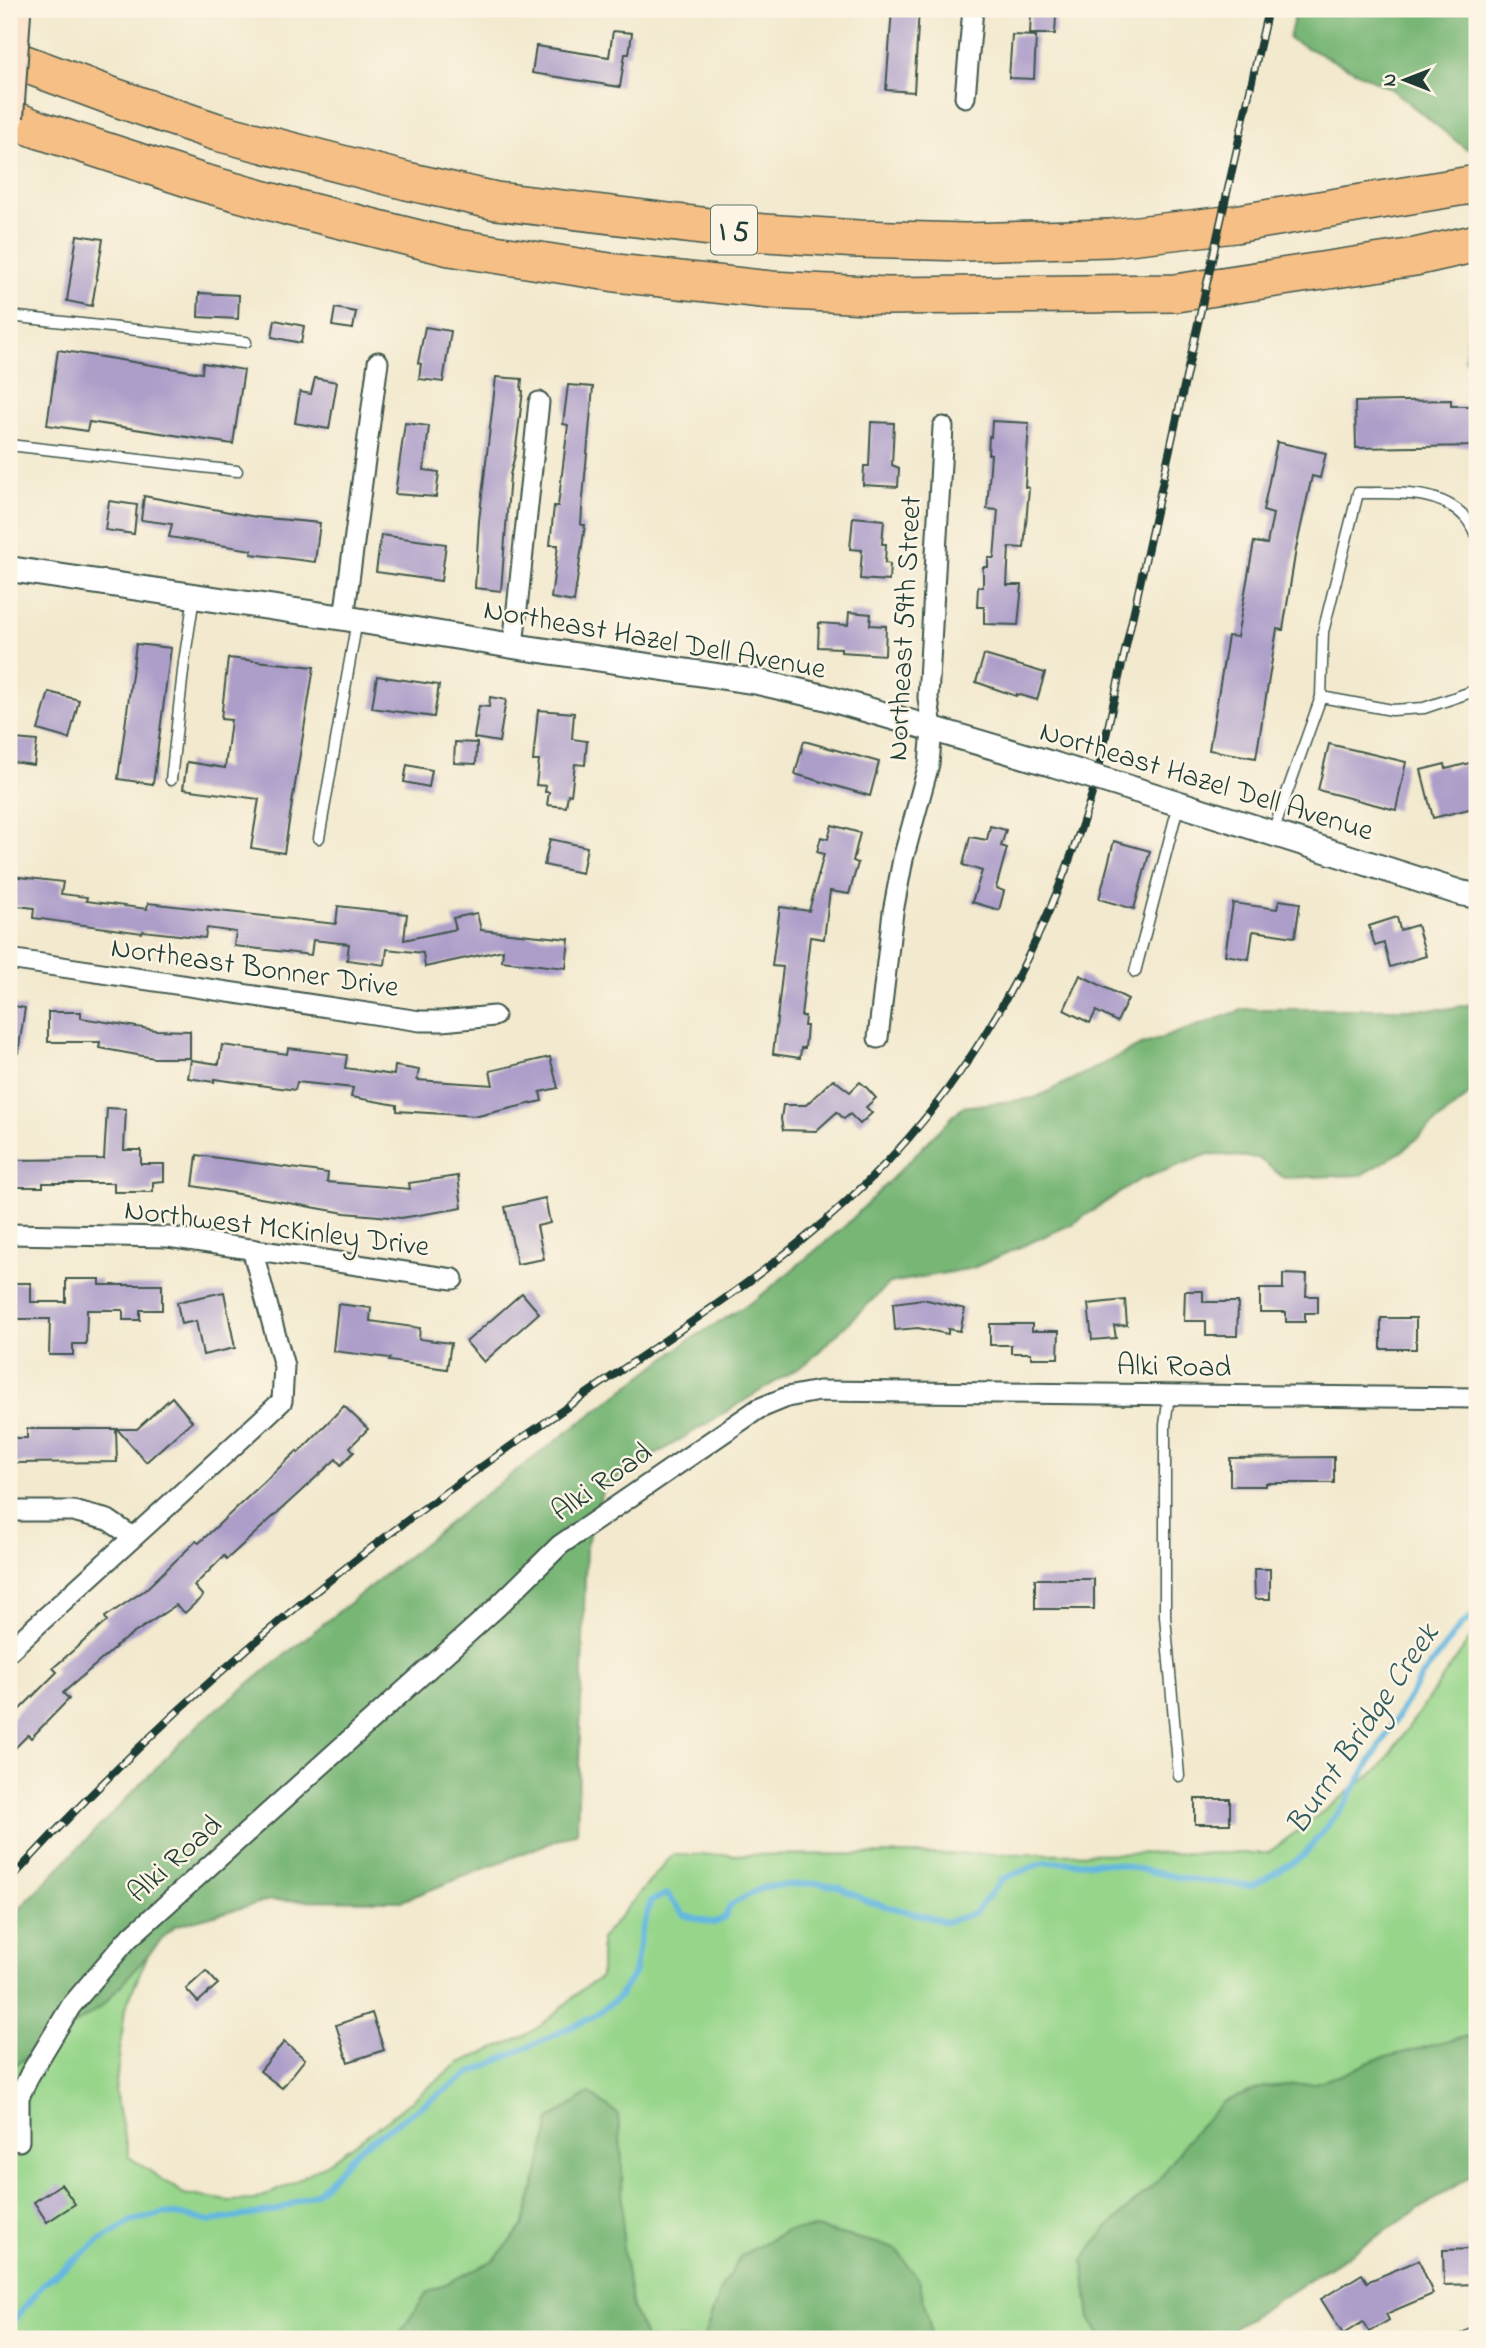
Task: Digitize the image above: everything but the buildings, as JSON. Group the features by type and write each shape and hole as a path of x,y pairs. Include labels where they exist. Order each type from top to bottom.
{"highway":[{"name":"I 5","path":"9,58 117,99 217,132 407,181 496,201 751,232 965,243 1111,238 1235,224 1477,184"},
{"name":"I 5","path":"9,117 37,129 200,182 450,247 616,273 771,290 887,296 1177,293 1415,257 1477,243"}],"main road":[{"path":"9,117 16,13"}],"street":[{"path":"965,97 973,9"},
{"path":"351,619 378,362"},
{"path":"513,646 539,402"},
{"name":"Northeast 59th Street","path":"878,1038 893,912 903,859 929,764 932,729 928,698 943,427"},
{"name":"Northeast Hazel Dell Avenue","path":"9,569 758,682 824,698 1052,764 1461,893 1477,895"},
{"name":"Northeast Bonner Drive","path":"9,959 420,1021 494,1016"},
{"name":"Northwest McKinley Drive","path":"9,1234 168,1237 453,1279"},
{"path":"9,1651 282,1401 285,1366 252,1249"},
{"name":"Alki Road","path":"19,2141 19,2097 30,2074 71,2006 127,1940 496,1608 560,1545 758,1409 787,1397 819,1391 1477,1398"},
{"path":"9,1511 73,1511 108,1520 133,1537"}],"lane":[{"path":"9,316 246,342"},
{"path":"9,445 237,471"},
{"path":"1273,833 1321,697 1323,632 1358,493 1414,494 1433,498 1450,505 1465,517 1477,536"},
{"path":"171,780 184,662 195,596"},
{"path":"319,838 351,619"},
{"path":"1321,697 1392,710 1424,709 1477,690"},
{"path":"1135,972 1179,803"},
{"path":"1169,1395 1165,1425 1165,1616 1179,1776"},
{"path":"1463,2339 1477,2331"}],"green space":[{"path":"1296,9 1477,9 1477,146 1466,149 1390,88 1289,39"},
{"path":"1477,307 1477,368 1465,359 1471,312"},
{"path":"1477,1003 1477,1088 1401,1152 1361,1175 1284,1178 1258,1158 1209,1154 1139,1180 1074,1223 973,1268 890,1283 808,1362 604,1486 586,1546 577,1832 402,1901 270,1900 174,1926 102,2006 9,2069 9,1924 23,1905 200,1723 479,1499 688,1341 758,1298 845,1226 962,1107 1035,1098 1139,1046 1245,1009 1446,1009"},
{"path":"1477,1629 1477,2172 1217,2339 9,2339 9,1924 147,1957 125,2008 115,2092 129,2157 184,2194 229,2201 254,2200 283,2188 329,2162 459,2063 523,2037 601,1977 601,1939 672,1855 1268,1853 1380,1768"},
{"path":"1477,2034 1477,2172 1217,2339 1103,2339 1090,2319 1083,2260 1106,2229 1158,2181 1192,2134 1223,2102 1263,2087 1315,2083 1344,2074 1374,2060"},
{"path":"589,2093 618,2114 622,2162 623,2249 632,2308 646,2339 396,2339 427,2293 494,2260 523,2226 550,2119"},
{"path":"816,2228 897,2250 919,2280 933,2339 703,2339 722,2286 742,2255 786,2231"}],"waterway":[{"name":"Burnt Bridge Creek","path":"9,2327 44,2283 102,2239 133,2221 165,2213 212,2221 275,2211 318,2192 358,2149 469,2074 591,2018 619,1997 634,1974 641,1933 651,1901 667,1894 684,1915 714,1923 724,1918 731,1905 763,1887 817,1883 841,1888 867,1901 946,1922 975,1913 1002,1879 1045,1862 1110,1863 1187,1879 1252,1886 1303,1856 1345,1804 1420,1679 1462,1624 1477,1613"}],"railway":[{"path":"9,1881 157,1731 316,1592 454,1486 723,1300 821,1225 889,1159 930,1112 967,1063 1028,956 1054,900 1096,781 1268,9"}]}
